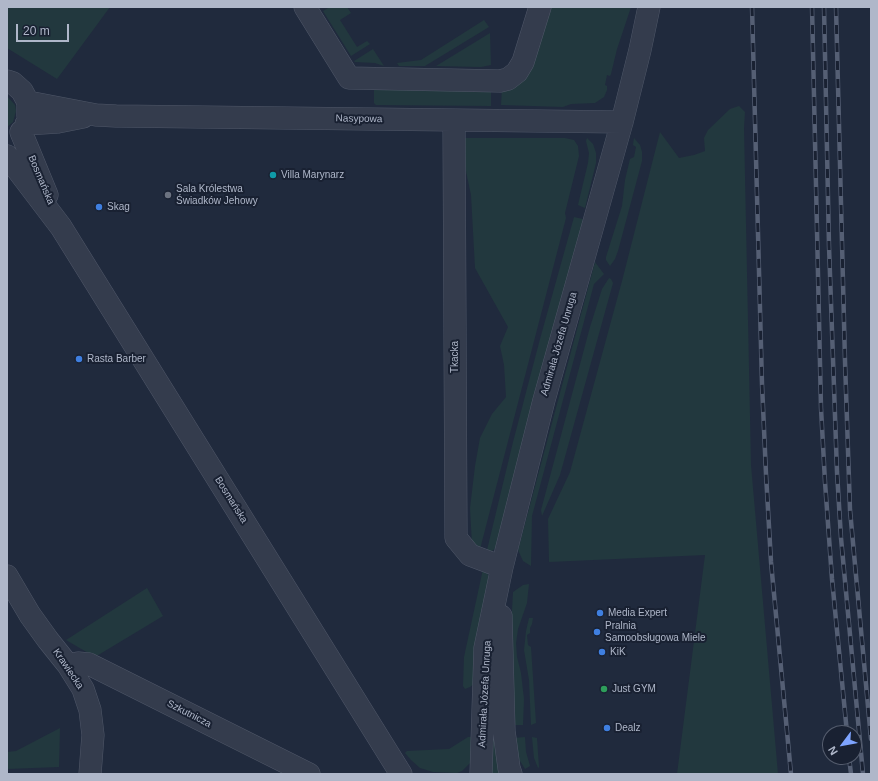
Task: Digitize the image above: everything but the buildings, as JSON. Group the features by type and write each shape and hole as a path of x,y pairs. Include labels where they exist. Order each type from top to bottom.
{"street":[{"path":"305,7 349,78 500,81 508,79 517,72 523,62 540,7"},
{"name":"Admirała Józefa Unruga","path":"481,774 486,648 502,567 546,392 622,122 649,7"},
{"path":"7,80 22,91 28,102 29,113 18,132"},
{"name":"Nasypowa","path":"28,102 96,114 622,122"},
{"name":"Nasypowa","path":"18,132 96,114"},
{"name":"Tkacka","path":"454,120 456,538 470,555 502,567"},
{"name":"Bosmańska","path":"18,132 61,227"},
{"name":"Bosmańska","path":"7,156 61,227 397,768"},
{"name":"Admirała Józefa Unruga","path":"502,567 501,640 504,731 511,774"},
{"name":"Krawiecka","path":"7,576 30,615 68,665 83,689 90,710 93,735 90,774"},
{"name":"Szkutnicza","path":"68,665 78,663 89,664 309,774"},
{"path":"397,768 414,774"}],"green space":[{"path":"7,7 110,7 57,79 7,48"},
{"path":"330,7 347,7 351,13 340,20 357,47 367,41 370,44 351,56 323,11"},
{"path":"549,7 631,7 617,49 611,74 610,76 607,75 605,85 607,86 607,90 604,97 595,103 571,104 563,107 501,105 502,87"},
{"path":"484,20 489,27 425,66 399,66 397,63 421,60"},
{"path":"490,33 491,65 481,67 436,66"},
{"path":"373,49 384,66 375,63 354,61"},
{"path":"374,87 491,88 491,106 376,105 374,103"},
{"path":"7,96 15,105 16,111 13,122 7,127"},
{"path":"739,106 745,112 744,128 751,465 778,774 677,774 705,555 549,562 548,519 570,472 622,281 660,132 679,158 694,155 705,151 704,138 708,130 730,109"},
{"path":"465,138 565,138 574,140 578,146 579,156 565,213 566,218 479,553 472,545 470,508 475,466 480,438 492,414 506,397 504,365 500,346 508,327 475,268 471,195 464,162"},
{"path":"587,138 593,144 596,153 596,163 585,208 578,205 588,163 589,153 586,141"},
{"path":"634,138 640,145 642,161 618,251 610,266 606,260 606,257 622,206 625,180 630,159 634,157 636,147 633,145"},
{"path":"574,217 583,219 580,235 496,548 489,553 487,550 513,442"},
{"path":"595,262 604,274 594,284 532,516 531,566 523,561 518,550"},
{"path":"609,278 613,283 560,475 542,516 541,510 590,327 602,289"},
{"path":"483,569 487,572 489,578 476,682 465,689 463,686 464,657"},
{"path":"529,584 527,603 518,629 516,643 524,699 523,725 512,725 509,664 513,592 523,585"},
{"path":"147,588 163,616 95,657 66,640"},
{"path":"529,618 533,618 530,633 527,635 528,645 531,647 536,723 531,725 529,680 524,650"},
{"path":"60,728 59,767 7,769 7,752 16,751"},
{"path":"468,737 475,737 473,760 462,771 457,773 433,772 420,768 405,753 407,751 449,749"},
{"path":"525,737 526,752 530,766 525,769 517,756 513,738"},
{"path":"532,737 537,738 538,768 534,758"},
{"path":"488,738 497,738 499,774 488,774"}],"railway":[{"path":"752,7 762,384 766,474 771,562 791,774"},
{"path":"812,7 821,408 832,579 846,725"},
{"path":"824,7 829,246 837,472 841,538 863,774"},
{"path":"836,7 850,510 871,739"},
{"path":"850,765 851,774"}],"place":[{"name":"Villa Marynarz","path":"273,175"},
{"name":"Sala Królestwa Świadków Jehowy","path":"168,195"},
{"name":"Skag","path":"99,207"},
{"name":"Rasta Barber","path":"79,359"},
{"name":"Media Expert","path":"600,613"},
{"name":"Pralnia Samoobsługowa Miele","path":"597,632"},
{"name":"KiK","path":"602,652"},
{"name":"Just GYM","path":"604,689"},
{"name":"Dealz","path":"607,728"}]}
